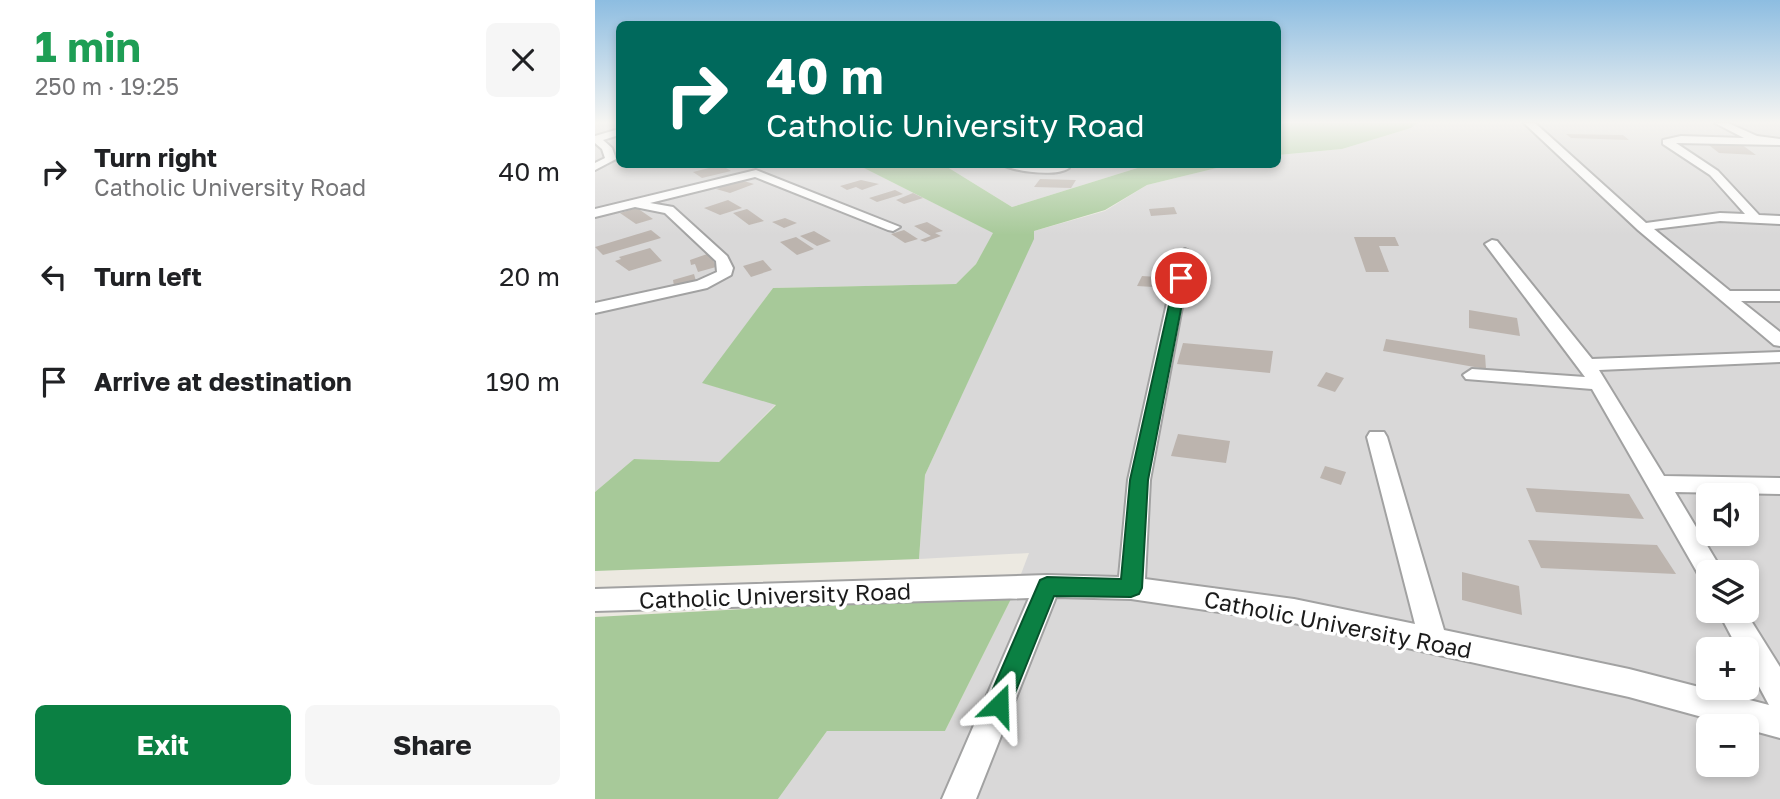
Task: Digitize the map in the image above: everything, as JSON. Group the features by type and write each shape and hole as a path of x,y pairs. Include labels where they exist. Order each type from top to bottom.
{"street":[{"path":"1570,160 1643,227 1780,341"},
{"path":"1695,160 1714,173 1734,192 1754,217"},
{"path":"1024,168 1064,168"},
{"path":"595,213 756,173 893,227"},
{"path":"595,308 702,285 724,275 726,268 722,259 669,210 632,204"},
{"path":"1643,227 1720,217 1780,220"},
{"path":"1493,244 1587,365 1703,560"},
{"path":"1131,588 1139,480 1185,253"},
{"path":"1725,296 1780,296"},
{"path":"1587,365 1780,358"},
{"path":"1472,375 1597,384"},
{"path":"1377,437 1433,640"},
{"path":"1660,484 1780,486"},
{"path":"959,799 1047,586"},
{"name":"Catholic University Road","path":"595,600 1047,586 1131,588 1294,611 1629,683 1780,723"},
{"path":"1738,623 1780,695"}],"shaded area":[{"path":"595,160 616,160 616,168 864,168 994,233 976,264 956,284 773,288 703,383 776,404 719,462 634,459 595,492"},
{"path":"1281,160 1780,160 1780,799 778,799 827,731 945,731 1013,595 1029,553 919,559 925,475 1033,239 1034,231 1105,211 1147,185 1217,168 1281,168"},
{"path":"949,168 1137,168 1012,207"}],"green space":[{"path":"864,168 949,168 1012,207 1137,168 1217,168 1147,185 1105,210 1034,231 1034,239 925,475 919,559 595,571 595,492 634,459 719,462 776,405 702,383 773,288 956,284 976,264 993,233"},
{"path":"1013,595 945,731 827,731 778,799 595,799 595,617"}],"building":[{"path":"709,168 726,168 731,171 702,178 693,172"},
{"path":"737,179 754,184 730,193 716,189 720,188 715,185"},
{"path":"1040,179 1076,180 1071,188 1034,187"},
{"path":"861,180 879,184 862,190 856,187 847,190 840,186"},
{"path":"895,190 903,194 877,202 869,198"},
{"path":"913,193 923,198 904,204 896,200"},
{"path":"728,200 742,208 720,215 704,208"},
{"path":"1174,207 1177,214 1151,216 1149,209"},
{"path":"637,208 653,219 636,224 620,213"},
{"path":"747,209 764,221 749,225 733,213"},
{"path":"785,218 797,223 784,228 772,222"},
{"path":"927,222 943,231 935,233 941,236 925,242 920,240 931,236 914,226"},
{"path":"651,230 661,238 603,255 595,247"},
{"path":"904,230 918,239 905,243 891,234"},
{"path":"814,231 831,241 817,246 800,236"},
{"path":"796,237 814,249 797,255 780,242"},
{"path":"1354,237 1395,237 1399,246 1379,246 1389,272 1366,272"},
{"path":"650,248 662,261 629,271 615,261 621,259 619,257"},
{"path":"710,253 716,267 698,272 695,264 691,265 690,260"},
{"path":"763,260 772,270 751,277 743,266"},
{"path":"694,274 696,281 674,286 673,280"},
{"path":"1142,276 1173,278 1169,288 1137,286"},
{"path":"1469,310 1517,318 1520,336 1469,328"},
{"path":"1386,339 1485,355 1486,369 1383,351"},
{"path":"1183,343 1273,351 1270,373 1177,364"},
{"path":"1326,372 1344,378 1335,392 1317,386"},
{"path":"1178,434 1230,441 1226,463 1171,456"},
{"path":"1325,466 1346,472 1341,485 1320,478"},
{"path":"1526,488 1629,494 1644,519 1536,512"},
{"path":"1528,540 1657,545 1676,574 1541,568"},
{"path":"1462,572 1519,586 1522,615 1462,600"}],"route":[{"path":"999,705 1047,586 1131,588 1139,480 1181,278"}]}
